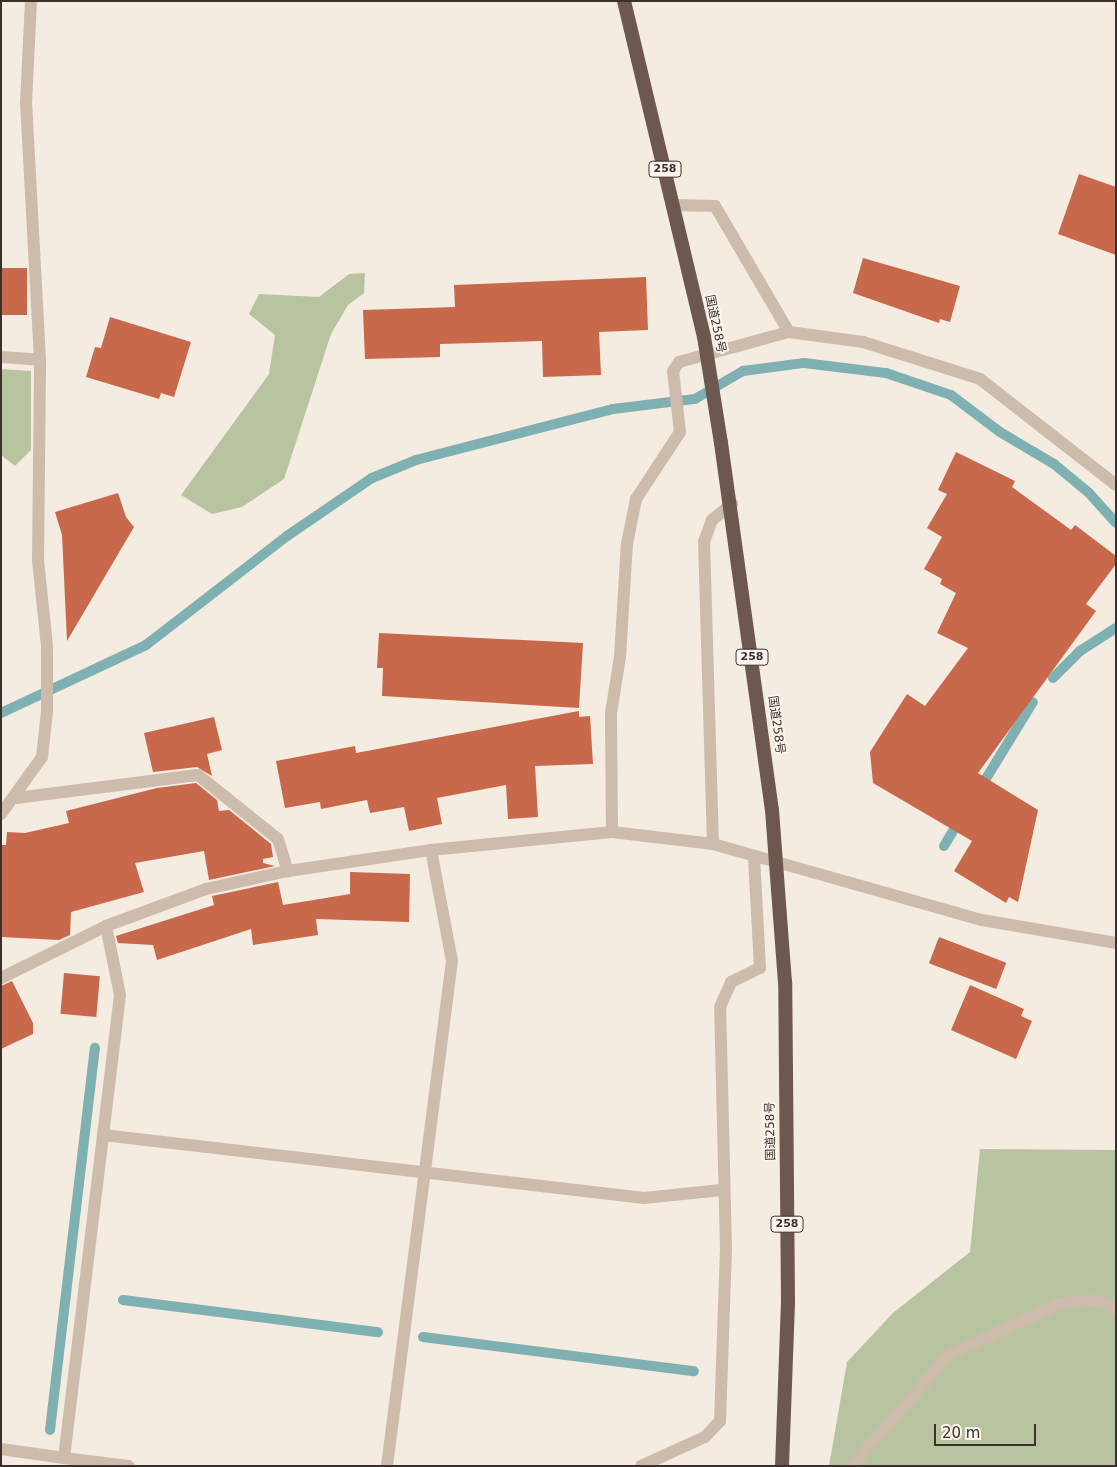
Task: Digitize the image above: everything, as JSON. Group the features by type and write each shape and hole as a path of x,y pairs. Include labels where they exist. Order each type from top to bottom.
{"highway":[{"name":"国道258号","path":"624,1 704,336 732,504 772,810 785,982 788,1302 782,1466"}],"street":[{"path":"1,814 16,798 42,757 47,712 47,664 38,561 40,360 26,102 31,1"},
{"path":"674,205 715,206 789,332"},
{"path":"612,832 611,713 620,657 627,544 636,500 680,432 673,371 679,362 789,332 864,342 980,379 1116,485"},
{"path":"1,357 40,360"},
{"path":"713,844 704,542 712,520 732,504"},
{"path":"16,798 198,775 278,839 288,871"},
{"path":"1,978 106,926 206,889 288,871 431,850 612,832 713,844 982,920 1116,943"},
{"path":"386,1466 452,961 431,850"},
{"path":"641,1466 705,1437 720,1421 726,1248 722,1190 720,1007 730,982 760,968 754,856"},
{"path":"64,1458 120,995 106,926"},
{"path":"103,1135 644,1198 722,1190"},
{"path":"852,1466 949,1355 1060,1304 1096,1300 1116,1308"},
{"path":"1,1449 129,1466"}],"green space":[{"path":"365,273 364,293 348,305 331,334 284,479 242,507 212,514 181,495 269,374 275,335 249,314 259,294 319,297 349,274"},
{"path":"1,369 31,371 31,450 15,466 1,455"},
{"path":"980,1149 1116,1150 1116,1466 829,1466 847,1362 893,1313 970,1252"}],"building":[{"path":"1079,174 1116,187 1116,255 1058,234"},
{"path":"863,258 960,286 950,322 940,319 939,323 853,293"},
{"path":"1,268 27,268 27,315 1,315"},
{"path":"646,277 648,330 599,332 601,375 543,377 542,341 440,344 440,357 365,359 363,310 455,307 454,285"},
{"path":"110,317 191,342 174,397 161,393 159,399 86,377 95,347 101,348"},
{"path":"956,452 1015,481 1012,487 1071,530 1075,525 1116,556 1116,564 1086,604 1096,611 978,773 1038,810 1018,902 1009,897 1006,903 954,871 972,841 873,783 870,752 907,694 925,706 968,648 937,633 956,593 940,584 942,579 924,569 942,537 927,528 947,494 938,490"},
{"path":"118,493 126,517 134,527 67,641 62,535 55,512"},
{"path":"379,633 583,643 579,708 382,696 383,668 377,668"},
{"path":"579,711 579,717 590,716 593,764 535,766 538,817 508,819 506,785 437,798 442,824 409,831 404,807 370,813 367,800 321,809 320,802 285,808 276,761 355,746 356,753"},
{"path":"214,717 222,750 207,754 212,776 197,767 153,772 144,733"},
{"path":"196,783 217,800 219,811 229,810 271,844 273,857 263,859 263,863 275,866 209,880 204,851 135,863 144,892 71,912 70,935 59,940 1,937 1,845 6,845 7,832 25,833 69,823 66,811 157,788"},
{"path":"350,872 410,874 409,922 316,919 318,935 253,945 251,929 157,960 153,945 118,943 116,936 214,905 212,896 278,882 283,905 350,894"},
{"path":"939,937 1006,963 996,989 929,963"},
{"path":"64,973 100,976 96,1017 60,1014"},
{"path":"12,981 33,1023 33,1034 1,1049 1,986"},
{"path":"970,985 1024,1009 1021,1016 1032,1021 1016,1059 951,1030"}],"waterway":[{"path":"1,713 146,645 287,536 372,478 416,460 613,409 695,399 743,371 804,363 886,373 951,395 1000,432 1054,464 1089,493 1116,523"},
{"path":"1053,678 1080,651 1116,628"},
{"path":"979,790 1033,702"},
{"path":"944,846 960,819"},
{"path":"50,1430 95,1048"},
{"path":"123,1300 378,1332"},
{"path":"423,1337 694,1371"}]}
